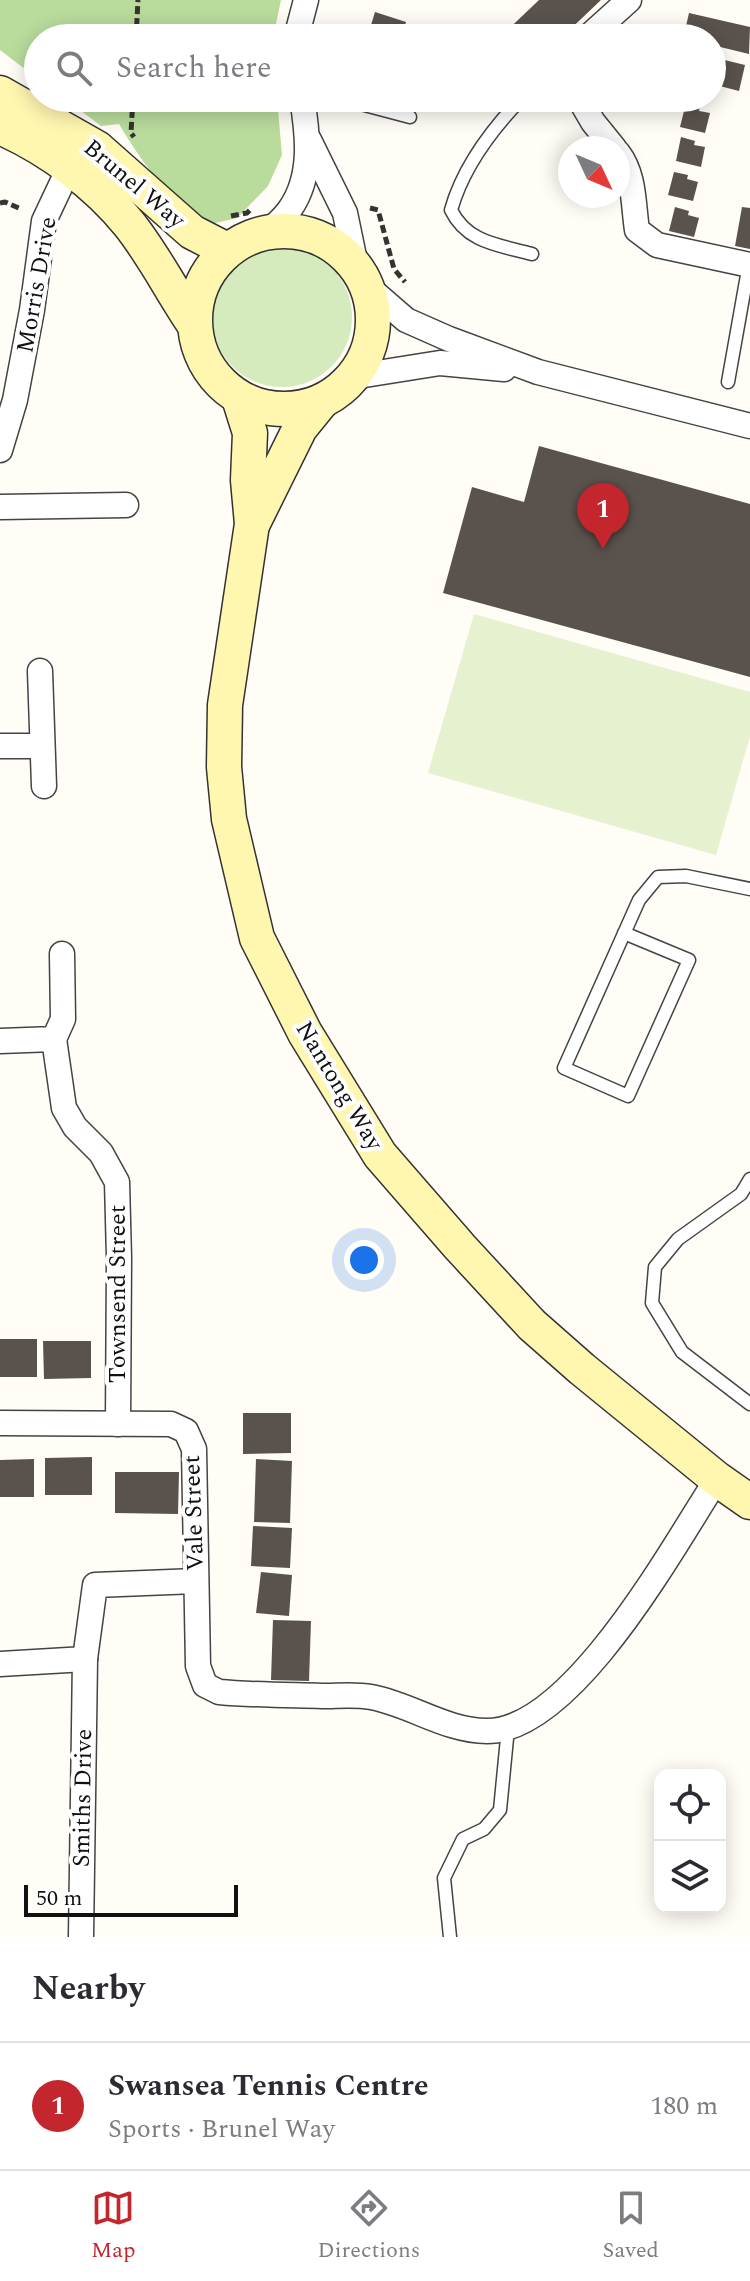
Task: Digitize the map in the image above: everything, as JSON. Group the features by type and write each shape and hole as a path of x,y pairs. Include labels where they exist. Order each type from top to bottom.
{"street":[{"path":"300,24 306,0"},
{"path":"602,24 629,0"},
{"name":"Brunel Way","path":"0,93 24,107"},
{"name":"Brunel Way","path":"34,112 97,148 183,225 222,234"},
{"path":"304,112 309,140 345,213 374,311 372,336 363,362 346,385 322,401 295,409 267,408 239,398 216,379 201,353 194,324 197,298 222,234 246,239 263,218 290,209 302,186 309,140"},
{"path":"587,112 604,136"},
{"name":"Brunel Way","path":"0,127 69,168 106,199 129,224 194,324"},
{"name":"Morris Drive","path":"0,450 18,385 44,221 69,168"},
{"path":"630,178 637,230 657,245 749,264"},
{"path":"263,218 317,237 338,249 406,320 449,339 538,372 750,426"},
{"path":"352,377 440,363 538,372"},
{"name":"Nantong Way","path":"239,398 250,433 248,480 252,524 225,705 224,767 229,819 257,938 305,1033 380,1155 460,1247 532,1325 582,1369 717,1479 750,1502"},
{"name":"Nantong Way","path":"252,524 300,428 322,401"},
{"path":"0,507 126,505"},
{"path":"40,671 44,786"},
{"path":"0,746 42,746"},
{"name":"Townsend Street","path":"62,954 63,1019 54,1039 64,1108 75,1127 101,1153 117,1182 118,1424"},
{"path":"0,1041 54,1039"},
{"name":"Vale Street","path":"0,1423 171,1424 186,1431 194,1449 198,1666 205,1685 219,1692 369,1697 485,1731 508,1728"},
{"path":"508,1728 536,1715 570,1688 626,1618 717,1479"},
{"name":"Smiths Drive","path":"81,1937 85,1659 95,1585 196,1581"},
{"path":"0,1664 85,1659"}],"lane":[{"path":"391,112 410,117"},
{"path":"508,112 492,129 456,191 451,210 459,226 478,238 532,254"},
{"path":"728,382 749,264"},
{"path":"624,933 689,960 628,1096 564,1068 624,933 639,900 658,877 686,876 750,889"},
{"path":"750,1179 741,1194 678,1239 655,1267 652,1303 682,1352 750,1404"},
{"path":"450,1937 444,1878 463,1839 484,1829 500,1810 508,1728"}],"path":[{"path":"137,24 138,0"},
{"path":"132,112 131,133 138,144"},
{"path":"338,198 378,210 394,269 414,292"},
{"path":"222,234 247,213 263,218"}],"green space":[{"path":"0,0 281,0 276,24 24,24 24,68 0,50"},
{"path":"82,112 278,112 282,155 268,186 237,218 211,224 158,180 119,124 101,126"},
{"path":"282,247 309,253 331,268 346,290 352,317 346,344 331,366 309,381 282,387 255,381 233,366 218,344 212,317 218,290 233,268 255,253"},
{"path":"474,614 750,692 750,736 716,855 428,773"}],"building":[{"path":"539,0 601,0 576,24 514,24"},
{"path":"375,12 406,22 405,24 371,24"},
{"path":"689,13 750,27 749,54 726,48 726,24 686,24"},
{"path":"726,60 745,65 739,91 726,88"},
{"path":"684,112 710,113 705,133 680,127"},
{"path":"681,137 705,147 701,167 676,161"},
{"path":"674,172 688,175 687,179 698,182 693,201 668,195"},
{"path":"675,207 699,218 694,237 669,231"},
{"path":"742,207 750,208 750,249 735,246"},
{"path":"539,446 750,504 750,677 443,593 472,487 524,502"},
{"path":"0,1339 37,1339 37,1377 0,1377"},
{"path":"43,1341 91,1341 91,1378 44,1379"},
{"path":"243,1413 291,1413 291,1453 243,1454"},
{"path":"92,1457 92,1495 45,1495 45,1458"},
{"path":"34,1459 34,1497 0,1497 0,1460"},
{"path":"256,1459 292,1461 290,1523 254,1522"},
{"path":"115,1472 179,1472 178,1514 115,1513"},
{"path":"253,1526 292,1528 290,1568 251,1566"},
{"path":"261,1572 292,1575 289,1616 256,1613"},
{"path":"273,1620 311,1621 309,1681 271,1680"}],"place":[{"name":"Swansea Tennis Centre","path":"603,549"}]}
